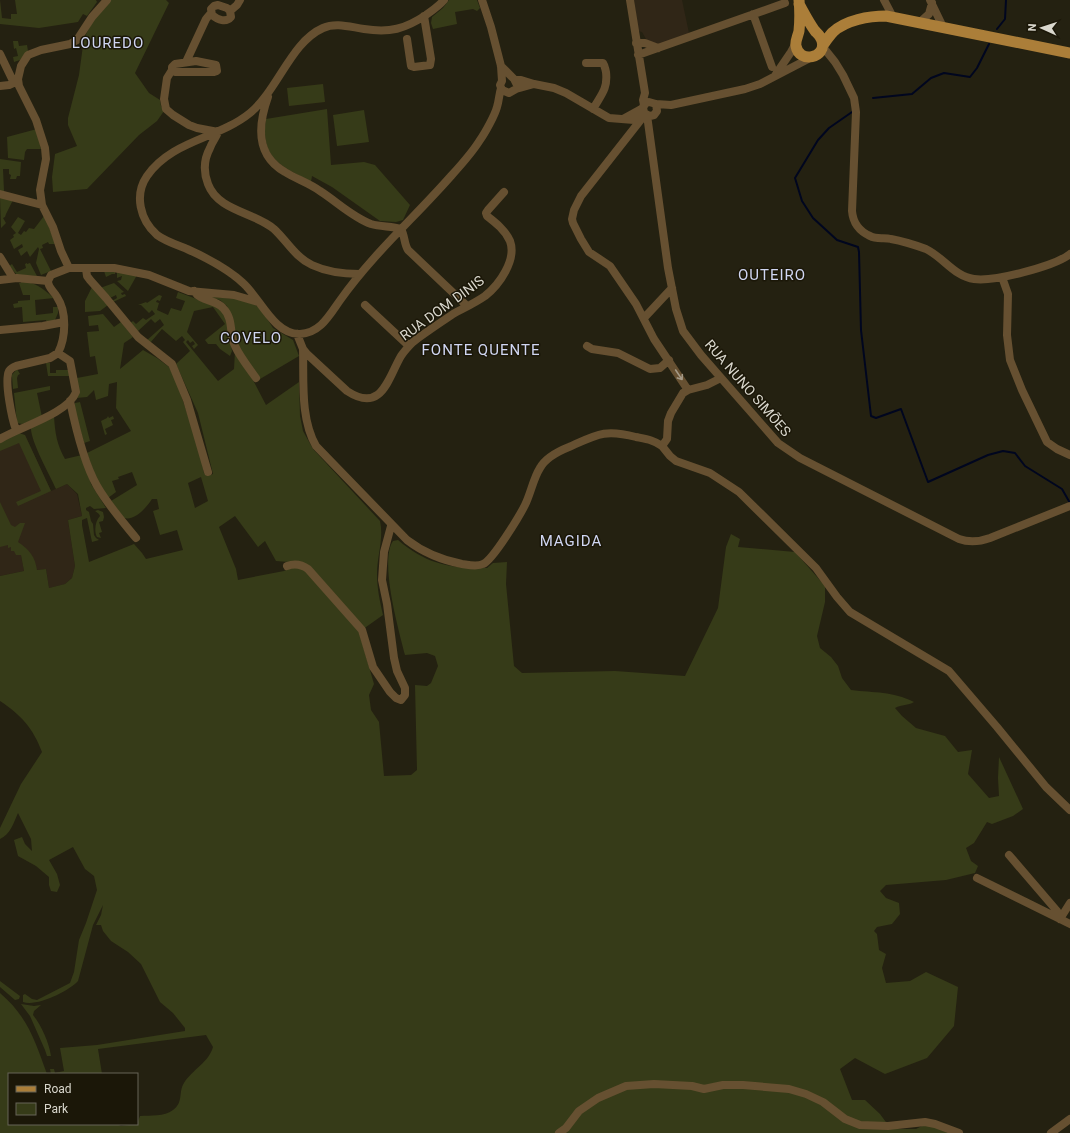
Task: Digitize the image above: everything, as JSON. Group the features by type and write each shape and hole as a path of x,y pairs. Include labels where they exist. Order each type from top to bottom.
{"main road":[{"path":"799,2 797,40 798,51 800,54 808,58 819,51 834,31"},
{"path":"799,2 817,33 822,38 819,51"},
{"path":"797,40 804,32 812,31 817,33 834,31 862,19 880,16 920,22 1070,52"}],"street":[{"path":"16,82 21,66 28,55 41,50 70,44 77,40 92,17 107,0"},
{"path":"230,11 240,0"},
{"path":"444,0 439,6 412,24 392,30 376,30 342,25 324,28 306,40 291,59 269,93 257,107 246,116 218,132 185,145 159,162 146,177 142,186 140,203 144,218 158,235 202,256 238,277 251,290 258,302 263,306 277,325 287,331 297,334 307,332 320,326 360,274 472,152 482,138 498,106 502,66 482,0"},
{"path":"630,0 649,129"},
{"path":"884,0 893,17"},
{"path":"920,22 929,14 931,1"},
{"path":"931,1 943,27"},
{"path":"638,55 785,3"},
{"path":"218,5 227,8 230,11 231,17 226,21 214,17 211,6 218,5"},
{"path":"185,71 185,62 211,6"},
{"path":"753,14 772,67"},
{"path":"407,39 411,66 430,65 431,59 424,16"},
{"path":"774,76 784,63 797,40"},
{"path":"636,43 645,43 658,48"},
{"path":"501,85 507,77 554,88 609,118 622,119 671,104 745,89 760,84 819,51 835,62 854,98 856,105 852,211 855,224 858,228 872,237 893,239 931,252 939,256 964,276 981,280 1002,277 1058,261 1070,254"},
{"path":"0,54 10,77 16,82 36,120 45,148 46,159 40,190 42,205 69,268"},
{"path":"172,70 175,72 214,72 222,69 216,65 196,61 173,65 167,78 164,99 166,109 189,125 218,132"},
{"path":"586,63 603,63 607,80 606,88 592,110"},
{"path":"498,106 505,102 514,91 517,84 502,66"},
{"path":"0,86 16,82"},
{"path":"501,85 506,93 534,84"},
{"path":"269,93 261,119 260,133 263,148 272,162 285,172 321,191 359,218 380,226 401,229"},
{"path":"622,119 647,112"},
{"path":"647,112 580,196 572,219 590,252 610,266 636,304 654,338 688,390"},
{"name":"RUA NUNO SIMÕES","path":"647,112 654,119 649,129 672,288 676,310 684,331 701,355 778,443 791,454 964,541 972,542 985,540 1070,506"},
{"path":"218,132 206,157 204,167 208,185 217,199 224,204 268,225 295,253 311,265 336,272 360,274"},
{"name":"RUA DOM DINIS","path":"297,334 303,349 312,360 347,391 354,396 367,398 377,395 387,385 401,357 409,346 438,324 485,296 508,268 511,247 509,240 504,232 487,216 486,213 504,192"},
{"path":"0,194 42,205"},
{"path":"401,229 405,245 408,250 467,306"},
{"path":"0,257 13,278"},
{"path":"16,430 12,415 7,378 9,372 16,366 50,358 58,353 63,338 64,322 62,307 57,296 50,288 48,281 52,275 69,268 114,268 149,275 183,289 234,295 258,302"},
{"path":"86,269 87,276 90,280 138,337 172,364 187,400 208,472"},
{"path":"234,295 238,288 238,277"},
{"path":"1002,277 1008,294 1007,335 1010,360 1022,390 1047,442 1057,449 1070,454"},
{"path":"0,280 13,278 48,281"},
{"path":"644,318 672,288"},
{"path":"194,291 200,298 217,303 227,313 230,318 234,345 256,378"},
{"path":"365,305 409,346"},
{"path":"0,330 43,326 64,322"},
{"path":"587,346 592,349 618,353 650,369 660,368 669,360"},
{"path":"303,349 306,417 311,437 322,454 391,526 414,546 433,556 457,563 480,565 492,557 521,512 540,468 550,457 591,437 606,433 622,433 650,440 662,446 676,461 710,472 742,495 816,568 850,612 949,671 1046,787 1070,810"},
{"path":"0,439 16,430 49,416 70,401 76,392 72,366 68,359 58,353"},
{"path":"662,446 667,439 668,421 671,413 683,393 688,390 707,385 721,378"},
{"path":"70,401 84,454 96,485 111,509 136,538"},
{"path":"288,566 298,564 308,569 362,630 373,667 390,692 396,698 401,700 405,695 405,688 397,671 394,658 387,604 382,580 384,552 391,526"},
{"path":"1009,855 1057,911 1060,919"},
{"path":"977,878 1070,924"},
{"path":"1060,919 1070,903"},
{"path":"559,1133 566,1128 579,1111 598,1098 626,1086 654,1084 692,1086 704,1089 723,1085 743,1085 789,1089 806,1094 823,1102 845,1119 860,1125 888,1126 925,1122 959,1133"},
{"path":"1050,1133 1070,1119"}],"shaded area":[{"path":"634,0 682,0 689,33 660,44 653,43 646,39 642,32 638,31"},
{"path":"25,435 51,491 67,484 77,494 82,516 68,520 75,566 72,578 65,584 49,588 46,569 37,570 21,554 24,571 0,576 0,442"}],"green space":[{"path":"0,0 2,18 11,19 11,14 17,14 15,0 96,0 97,2 87,16 83,14 78,22 39,28 0,24"},
{"path":"111,0 166,0 169,3 135,73 149,93 160,100 164,111 157,121 139,135 87,189 53,192 52,177 55,154 77,146 68,125 68,118 79,75 84,38 101,6"},
{"path":"449,0 477,0 480,8 477,11 473,9 455,12 457,24 433,29 431,23 432,17 443,8"},
{"path":"13,41 18,41 19,46 27,45 28,51 20,60 14,62 13,57 18,56 16,48 14,49"},
{"path":"323,84 325,102 289,106 287,88"},
{"path":"327,109 331,165 364,162 375,165 410,205 403,220 396,222 380,221 332,187 312,176 311,182 290,170 275,159 269,152 265,132 266,119"},
{"path":"364,110 369,142 337,146 333,115"},
{"path":"37,129 41,149 27,149 24,160 8,158 7,137"},
{"path":"0,159 21,162 20,176 17,176 16,179 10,179 11,175 9,174 9,169 3,169 4,191 0,192"},
{"path":"0,197 13,200 5,217 3,218 6,223 1,228"},
{"path":"44,216 55,244 49,244 48,242 42,245 43,248 40,249 51,271 41,275 36,263 39,249 38,247 30,257 27,251 21,256 18,250 23,247 22,244 14,249 10,240 16,233 11,227 18,217 25,221 18,233 21,235 29,228 34,229"},
{"path":"30,263 37,276 17,275 9,266 12,264 17,272 26,268 25,264"},
{"path":"104,271 115,271 137,275 128,291 117,281 121,280 122,276 117,278 117,272 115,272 115,274 106,277"},
{"path":"21,281 39,286 54,298 35,300 36,315 53,313 53,307 58,307 58,313 55,320 47,323 46,320 23,322 22,307 14,308 13,304 18,303 18,301 30,300 30,295 23,295 19,283 21,283"},
{"path":"114,283 124,292 121,293 122,295 125,294 126,296 113,302 112,301 117,298 116,295 110,298 100,288"},
{"path":"92,287 108,305 100,311 85,312 85,301"},
{"path":"178,292 217,305 225,313 232,351 230,356 216,344 208,344 205,340 225,324 213,307 194,311 187,332 198,345 194,349 192,346 195,344 193,341 190,343 188,340 186,342 218,381 234,369 235,351 266,405 299,382 300,416 303,431 313,449 380,521 381,540 377,567 377,579 383,615 359,632 374,684 369,695 371,710 379,722 384,776 411,775 417,770 415,685 427,686 431,683 438,666 435,656 427,653 405,655 395,614 389,580 388,564 389,551 393,541 398,540 408,548 429,560 450,566 487,568 493,563 507,562 506,584 514,666 522,673 615,671 685,676 718,608 726,547 731,534 740,539 738,547 795,552 825,586 825,602 817,636 820,648 831,657 838,666 842,678 851,690 891,694 914,702 895,708 916,728 945,736 958,752 972,750 968,774 989,798 999,796 999,757 1023,809 1013,816 992,824 987,822 974,843 966,848 971,861 978,866 975,873 946,880 886,885 880,891 886,898 899,903 900,914 892,924 877,927 874,931 877,934 879,950 886,954 882,968 886,983 910,981 926,972 958,987 954,1026 927,1058 885,1074 855,1058 840,1069 852,1100 865,1100 880,1114 891,1129 916,1129 922,1126 932,1126 948,1133 0,1133 0,993 10,1002 30,1030 47,1073 8,1073 8,1125 138,1125 140,1116 166,1114 179,1104 182,1086 187,1078 208,1057 213,1047 206,1035 98,1049 102,1073 55,1073 64,1071 60,1048 97,1045 185,1031 185,1028 173,1013 160,1002 141,964 128,952 111,941 103,931 101,925 96,925 101,915 103,905 93,925 78,981 68,989 52,997 36,1002 23,1002 23,995 25,994 32,999 37,1000 70,983 74,972 79,940 97,890 94,876 85,869 73,847 49,860 57,874 60,885 57,892 51,891 49,877 36,866 18,856 14,840 22,837 25,844 32,851 31,839 18,813 9,831 0,839 0,828 21,784 42,752 35,736 26,723 0,701 0,576 24,571 21,555 16,555 14,551 11,551 11,547 8,548 8,545 0,547 0,502 11,525 15,527 20,523 25,523 18,542 31,554 35,561 37,570 46,569 49,588 65,584 72,578 75,566 68,520 82,516 78,494 67,484 56,489 37,449 31,427 54,416 57,439 65,459 82,455 91,484 106,508 94,509 90,506 86,508 93,524 94,535 99,540 92,542 87,518 82,520 89,562 134,544 146,559 183,550 177,530 160,535 153,511 159,509 157,499 152,499 140,513 132,518 124,518 111,501 137,485 132,472 112,481 116,492 108,498 98,484 87,453 131,431 116,408 117,382 109,384 108,396 96,400 94,390 87,397 76,398 77,378 98,374 95,356 90,357 87,332 99,331 98,325 89,326 88,316 103,314 114,327 121,322 133,337 124,343 120,369 143,350 169,367 177,383 200,452 204,473 207,476 213,474 198,413 176,364 190,351 183,342 185,340 182,336 176,341 162,329 150,343 146,341 164,325 160,319 155,323 151,319 138,331 130,323 133,321 136,324 143,318 146,320 155,314 152,310 149,313 141,305 138,305 147,303 159,295 162,296 160,301 157,300 156,302 159,303 157,310 168,315 171,308 181,311 185,301 176,298","holes":["201,477 208,501 195,508 188,483","235,516 258,547 265,541 276,561 301,563 284,571 238,580 236,569 219,527"]},
{"path":"205,296 236,299 252,303 260,308 273,328 293,340 299,356 260,379 240,350 227,306 220,300"},
{"path":"46,363 50,363 50,373 56,373 56,370 70,370 71,376 48,376"},
{"path":"17,369 20,374 17,378 18,388 13,389 11,376"},
{"path":"50,386 50,390 37,393 42,417 22,424 17,423 14,393"},
{"path":"80,402 90,441 84,443 74,409 75,403"},
{"path":"108,416 109,418 113,416 114,419 111,420 113,425 105,429 107,434 105,435 101,421"},
{"path":"19,433 25,435 51,491 18,506 16,502 41,491 19,443 0,451 0,442"},
{"path":"98,510 103,512 104,517 103,521 99,522 102,532 99,533 101,538 97,537 96,532 96,524 100,516 95,511"},
{"path":"0,981 20,996 19,999 15,1000 0,987"},
{"path":"21,1004 34,1006 41,1005 34,1011 33,1015 44,1034 51,1056 47,1056 30,1016"},
{"path":"50,1069 54,1069 55,1073 51,1073"}],"waterway":[{"path":"997,29 1005,19 1006,0"},
{"path":"873,98 912,94 931,78 944,73 970,77 977,68 989,44"},
{"path":"852,112 829,128 818,140 795,178 802,201 813,218 837,240 858,247 861,330 871,416 876,418 901,409 928,482 988,455 1003,451 1015,453 1025,466 1062,489 1070,503"}],"district":[{"name":"LOUREDO","path":"108,43"},
{"name":"OUTEIRO","path":"772,275"},
{"name":"COVELO","path":"251,338"},
{"name":"FONTE QUENTE","path":"481,350"},
{"name":"MAGIDA","path":"571,541"}]}
